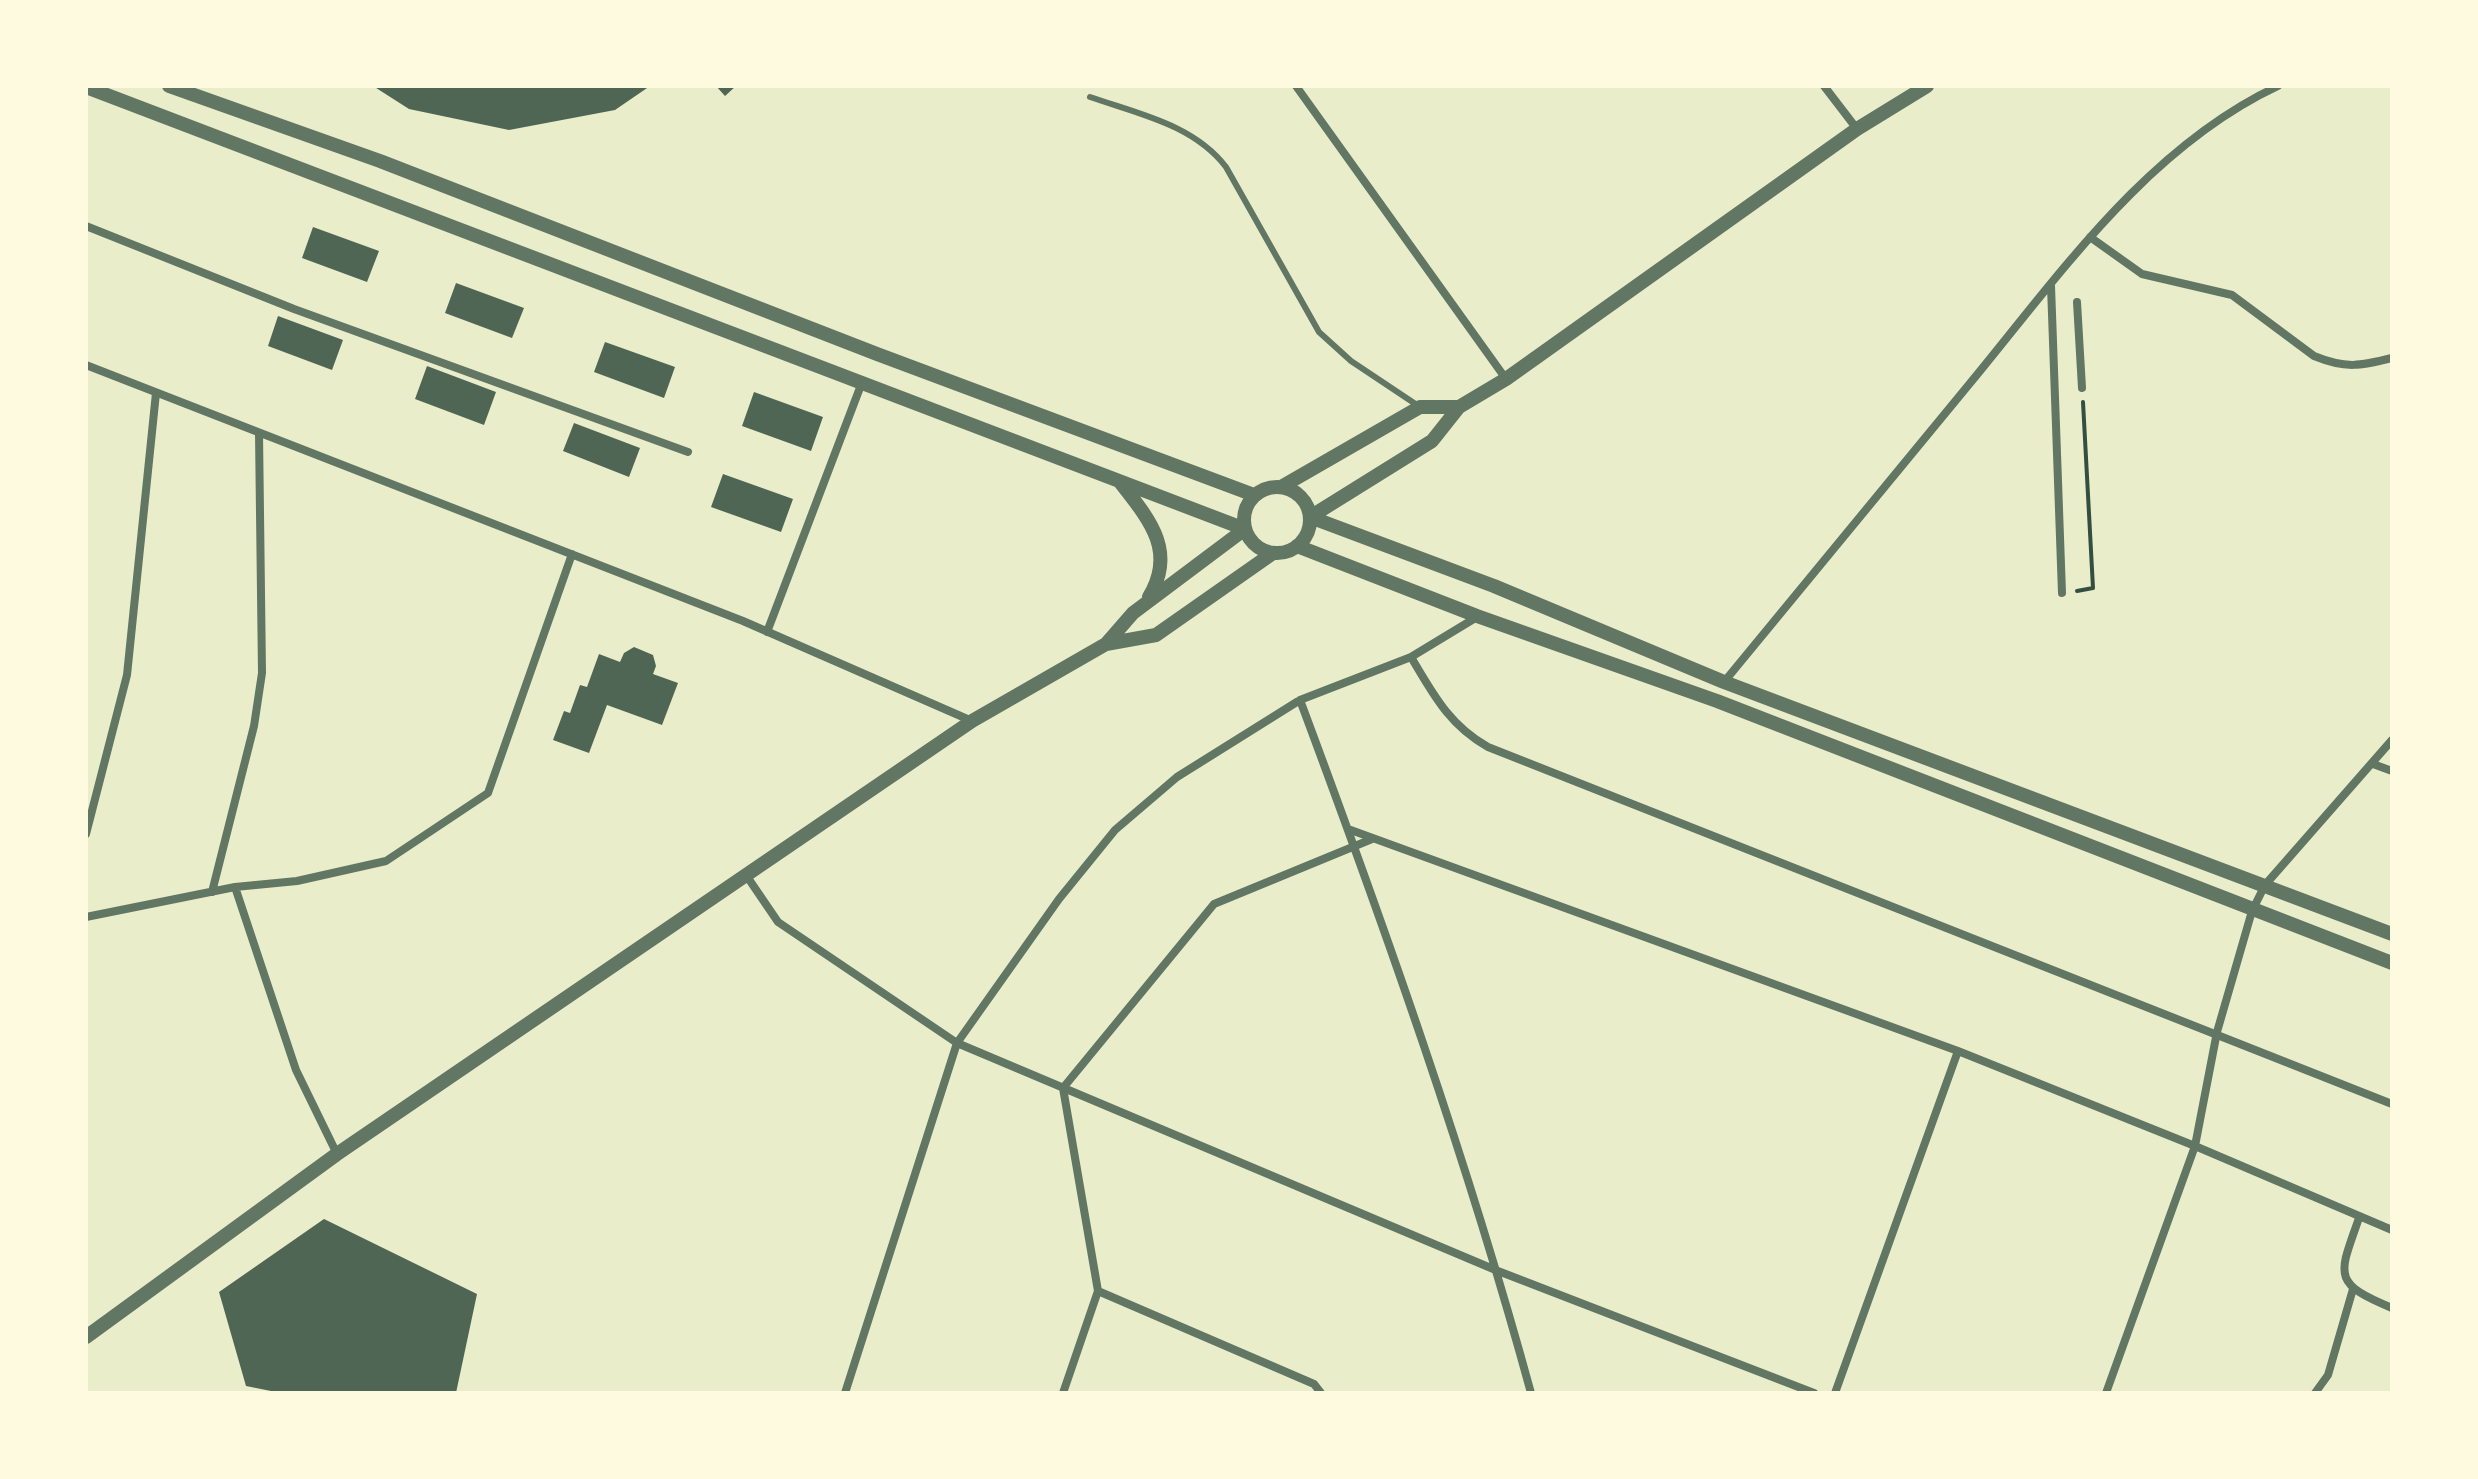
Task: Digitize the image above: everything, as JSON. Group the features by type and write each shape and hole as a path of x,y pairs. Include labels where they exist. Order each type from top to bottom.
{"street":[{"path":"169,86 380,161 877,354 1254,495"},
{"path":"1296,86 1506,379"},
{"path":"1824,86 1857,129"},
{"path":"1310,517 1432,441 1459,407 1506,379 1857,129 1927,86"},
{"path":"1724,682 2090,237 2206,128 2244,102 2278,86"},
{"path":"86,87 1245,529"},
{"path":"86,226 294,309 688,452"},
{"path":"2090,237 2142,274 2232,295 2314,356 2346,367 2392,358"},
{"path":"2051,285 2062,593"},
{"path":"2077,302 2082,388"},
{"path":"86,365 767,632 972,721"},
{"path":"767,632 861,385"},
{"path":"86,834 127,675 156,393"},
{"path":"1273,553 1257,547 1245,529 1244,513 1254,495 1263,489 1281,487 1420,407 1459,407"},
{"path":"212,892 254,726 262,673 259,433"},
{"path":"1120,482 1146,516 1159,543 1161,573 1145,605"},
{"path":"1106,644 1156,635 1273,553 1297,546 1307,534 1310,517 1302,498 1281,487"},
{"path":"1310,517 1494,586 1724,682 2392,934"},
{"path":"86,1337 337,1154 972,721 1106,644 1145,605 1245,529"},
{"path":"1297,546 1477,616 1717,701 2392,963"},
{"path":"86,917 235,887 297,881 386,861 488,793 572,554"},
{"path":"845,1393 957,1043 1059,899 1115,830 1177,777 1300,700 1411,657 1477,616"},
{"path":"1411,657 1447,716 1464,733 1488,747 2217,1032 2392,1104"},
{"path":"1300,700 1348,829 1498,1271 1531,1393"},
{"path":"2106,1393 2195,1146 2217,1032 2252,911 2265,885 2392,740"},
{"path":"2373,764 2392,771"},
{"path":"1348,829 1958,1051 2195,1146 2392,1230"},
{"path":"1063,1393 1098,1291 1063,1088 1214,904 1372,839"},
{"path":"746,875 778,922 957,1043 1498,1271 1814,1393"},
{"path":"235,887 296,1070 337,1154"},
{"path":"1835,1393 1958,1051"},
{"path":"2359,1218 2343,1263 2343,1276 2353,1289 2392,1308"},
{"path":"2315,1393 2328,1375 2353,1289"},
{"path":"1098,1291 1314,1384 1321,1393"}],"lane":[{"path":"1090,97 1185,131 1209,145 1226,167 1319,332 1351,361 1420,407"}],"path":[{"path":"2062,593 2093,588 2082,388"}],"building":[{"path":"373,86 650,86 615,110 509,130 409,109"},
{"path":"716,86 736,86 725,96"},
{"path":"313,227 379,251 367,282 302,258"},
{"path":"456,283 524,308 512,338 445,313"},
{"path":"278,316 343,340 332,370 268,346"},
{"path":"605,342 675,367 664,398 594,372"},
{"path":"427,366 496,392 484,425 415,399"},
{"path":"754,392 823,417 811,451 742,426"},
{"path":"574,423 640,448 629,477 563,451"},
{"path":"723,474 793,499 781,532 711,507"},
{"path":"634,647 653,655 656,666 653,674 678,683 662,725 607,705 589,753 553,740 564,711 570,713 580,685 587,687 599,654 620,662 624,653"},
{"path":"324,1219 477,1294 456,1393 281,1393 246,1386 219,1292"}]}
